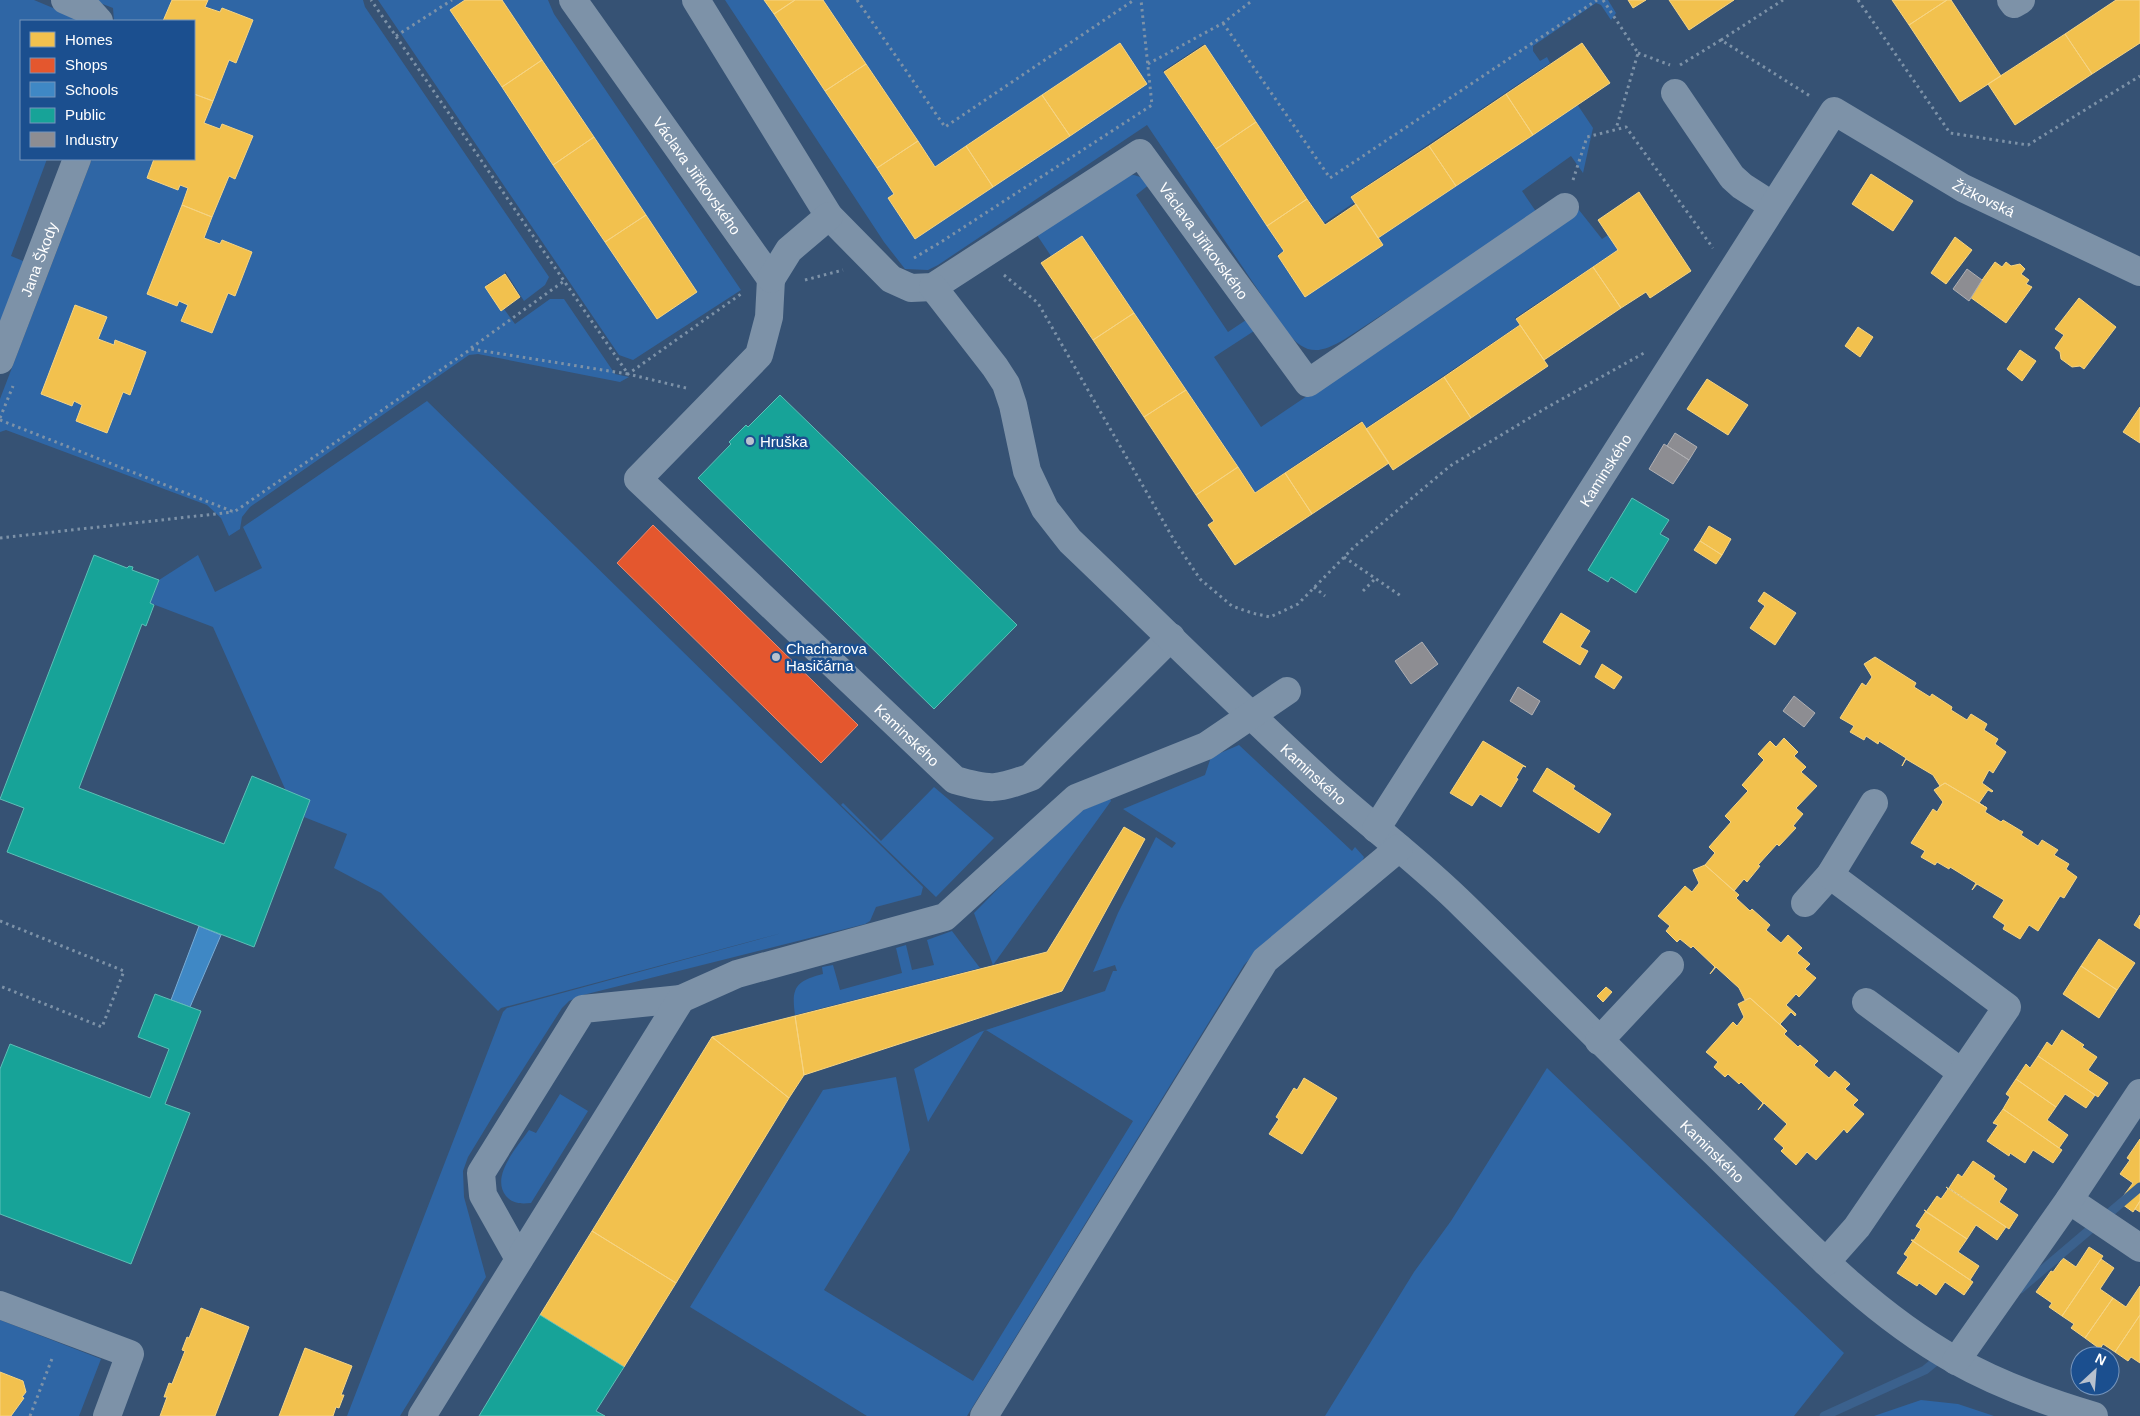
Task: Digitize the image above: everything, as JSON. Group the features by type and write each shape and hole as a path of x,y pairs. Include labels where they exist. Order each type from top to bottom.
{"street":[{"path":"65,0 90,10 98,20"},
{"name":"Václava Jiřikovského","path":"573,0 771,283"},
{"path":"696,0 829,216 891,280 911,288 933,286 995,366 1006,384 1013,404 1027,471 1045,509 1070,541 1170,637"},
{"path":"2011,0 2014,4 2021,0"},
{"path":"1675,92 1732,177 1742,186 1773,206"},
{"name":"Kaminského","path":"1376,829 1834,111"},
{"name":"Žižkovská","path":"1834,111 1963,188 2140,272"},
{"name":"Václava Jiřikovského","path":"933,286 1140,153 1308,383 1565,207"},
{"name":"Jana Škody","path":"0,360 77,160"},
{"path":"771,283 788,250 829,216"},
{"name":"Kaminského","path":"771,283 769,317 759,355 638,479 955,780 982,788 1006,786 1030,777 1170,637 1320,780 1464,906 1599,1041 1826,1262 1905,1327 1956,1361 2013,1387 2094,1416"},
{"path":"520,1259 483,1195 481,1173 583,1009 681,998 738,974 945,917 1076,798 1206,746 1287,691"},
{"path":"1805,903 1830,875 1874,803"},
{"path":"984,1416 1265,960 1399,848"},
{"path":"1826,1262 1857,1227 2007,1006 1830,875"},
{"path":"1599,1041 1670,965"},
{"path":"422,1416 681,998"},
{"path":"1866,1002 1962,1072"},
{"path":"1956,1361 2069,1200 2140,1093"},
{"path":"2069,1200 2140,1248"},
{"path":"0,1305 130,1354 107,1416"}],"path":[{"path":"371,0 628,374"},
{"path":"396,36 452,0"},
{"path":"856,0 945,127 1134,0"},
{"path":"912,259 1152,105 1141,0"},
{"path":"1148,64 1222,23 1253,0"},
{"path":"1222,23 1330,178 1597,0"},
{"path":"1603,0 1638,53 1676,68 1783,0"},
{"path":"1858,0 1950,133 2028,145 2140,76"},
{"path":"1721,40 1834,111"},
{"path":"1616,130 1638,53"},
{"path":"1565,207 1587,137 1626,126 1730,273"},
{"path":"980,256 1038,303 1174,540 1200,579 1232,606 1270,617 1298,604 1344,557 1450,466 1546,408 1647,352"},
{"path":"771,283 842,270 869,257"},
{"path":"0,538 234,512 470,349 564,281"},
{"path":"628,374 745,291 746,300"},
{"path":"470,349 628,374 693,389"},
{"path":"0,420 234,512"},
{"path":"1344,557 1401,596"},
{"path":"1363,591 1374,579"},
{"path":"1314,587 1325,596"},
{"path":"0,921 124,971 102,1027 0,986"},
{"path":"30,1416 53,1355"}],"shaded area":[{"path":"0,0 34,0 82,20 20,20 20,160 47,160 11,256 28,263 0,331"},
{"path":"92,0 363,0 365,7 549,277 545,285 524,301 505,271 505,274 486,283 502,310 504,309 515,324 550,299 564,299 615,374 629,377 620,382 478,354 469,355 250,507 242,517 240,529 229,536 221,518 207,505 6,430 0,432 0,399 92,160 195,160 195,20 114,20 113,8"},
{"path":"378,0 548,0 554,14 741,290 633,360 619,355"},
{"path":"725,0 1608,0 1616,13 1611,20 1601,5 1596,3 1533,46 1533,51 1540,61 1547,57 1550,63 1351,196 1355,202 1324,223 1204,44 1163,71 1284,251 1277,255 1305,296 1378,238 1577,104 1593,128 1583,173 1571,156 1522,191 1537,213 1345,339 1327,348 1312,350 1299,344 1285,330 1147,125 938,265 928,270 905,269 884,242"},
{"path":"1134,175 1143,178 1150,184 1136,195 1228,332 1246,320 1254,331 1214,357 1261,427 1409,327 1575,205 1602,239 1608,235 1618,250 1515,318 1519,325 1366,428 1361,421 1254,493 1082,236 1051,256 1035,232 1124,176"},
{"path":"427,401 923,887 921,895 876,907 870,921 865,924 583,995 569,1001 562,1008 493,1116 468,1157 463,1171 464,1197 486,1277 400,1416 347,1416 503,1012 507,1008 782,933 501,1008 498,1011 381,893 334,868 347,834 304,817 310,800 286,791 213,627 150,603 159,580 198,555 215,592 262,568 243,527"},
{"path":"1239,745 1352,851 1355,847 1364,857 1361,864 1261,947 1244,965 967,1416 867,1416 690,1307 823,1090 896,1077 910,1150 824,1290 973,1381 1133,1121 986,1030 1105,991 1113,971 1117,971 1115,965 1093,972 1118,913 1156,837 1172,848 1176,843 1123,809 1205,775 1211,757"},
{"path":"934,787 994,838 936,897 841,805 843,803 881,841"},
{"path":"1110,799 1111,801 993,965 974,913 1061,825 1078,812"},
{"path":"952,931 980,968 795,1015 794,998 797,987 807,979 823,974 822,967 833,965 840,990 902,973 896,948 906,945 912,970 934,965 927,940"},
{"path":"986,1030 928,1122 914,1069 980,1032"},
{"path":"1547,1068 1844,1353 1794,1416 1325,1416 1414,1272 1451,1221"},
{"path":"560,1094 588,1111 531,1203 514,1202 506,1196 502,1188 503,1171 529,1130 536,1133"},
{"path":"0,1320 101,1359 79,1416 9,1416 21,1399 23,1386 22,1380 0,1372"},
{"path":"1921,1400 1958,1404 1994,1416 1874,1416"}],"building: Homes":[{"path":"172,0 208,0 205,7 220,12 222,8 253,20 236,63 229,60 213,101 195,94 195,20 163,20"},
{"path":"465,0 502,0 542,60 502,87 450,10"},
{"path":"764,0 795,0 774,14"},
{"path":"795,0 823,0 866,64 825,91 774,14"},
{"path":"1628,0 1646,0 1633,8"},
{"path":"1669,0 1734,0 1689,30"},
{"path":"1892,0 1947,0 1909,25"},
{"path":"1947,0 1951,0 2001,76 1960,102 1909,25"},
{"path":"2116,0 2140,0 2140,43 2092,74 2065,34"},
{"path":"2065,34 2092,74 2015,125 1988,84"},
{"path":"1120,43 1147,84 1070,136 1042,95"},
{"path":"1582,43 1610,83 1533,135 1506,94"},
{"path":"1205,45 1256,122 1216,149 1164,72"},
{"path":"542,60 594,137 553,165 502,87"},
{"path":"866,64 918,141 877,168 825,91"},
{"path":"195,94 213,101 204,123 220,129 222,124 253,136 235,179 229,176 212,217 182,205 188,188 180,185 178,190 147,178 154,160 195,160"},
{"path":"1506,94 1533,135 1456,186 1429,146"},
{"path":"1042,95 1070,136 993,187 966,146"},
{"path":"1256,122 1307,199 1267,226 1216,149"},
{"path":"594,137 646,215 605,242 553,165"},
{"path":"918,141 935,167 966,146 993,187 915,239 888,198 894,194 877,168"},
{"path":"1429,146 1456,186 1378,238 1351,197"},
{"path":"1871,174 1913,201 1893,231 1852,204"},
{"path":"1639,192 1691,271 1650,298 1646,292 1621,308 1593,267 1618,250 1598,220"},
{"path":"1307,199 1325,225 1356,204 1383,245 1305,297 1278,256 1284,251 1267,226"},
{"path":"182,205 212,217 204,238 220,244 222,240 252,252 235,296 228,293 212,333 181,321 188,305 179,301 177,306 147,294"},
{"path":"646,215 697,292 657,319 605,242"},
{"path":"1082,236 1134,313 1093,340 1041,263"},
{"path":"1955,237 1972,250 1946,284 1931,273"},
{"path":"1995,262 2002,267 2006,262 2011,266 2020,264 2025,269 2021,274 2029,280 2026,284 2032,287 2006,323 1970,297"},
{"path":"1593,267 1621,308 1544,360 1516,319"},
{"path":"505,274 520,297 501,311 485,287"},
{"path":"2079,298 2116,327 2084,369 2080,366 2072,367 2061,359 2060,352 2055,348 2064,335 2055,329"},
{"path":"75,305 107,317 98,339 114,345 115,340 146,352 130,395 123,392 107,433 76,421 82,405 74,401 72,406 41,394"},
{"path":"1134,313 1186,390 1144,417 1093,340"},
{"path":"1520,325 1548,366 1471,418 1444,377"},
{"path":"1858,327 1873,337 1860,357 1845,346"},
{"path":"2020,350 2036,361 2022,381 2007,369"},
{"path":"1444,377 1471,418 1393,470 1366,429"},
{"path":"1707,379 1748,405 1728,435 1687,409"},
{"path":"1186,390 1238,467 1196,495 1144,417"},
{"path":"2140,407 2140,443 2123,432"},
{"path":"1362,422 1389,463 1312,514 1285,473"},
{"path":"1238,467 1255,493 1285,473 1312,514 1235,565 1208,525 1214,521 1196,495"},
{"path":"1709,526 1731,539 1722,555 1700,541"},
{"path":"1700,541 1722,555 1716,564 1694,550"},
{"path":"1764,592 1796,613 1775,645 1750,628 1765,606 1758,601"},
{"path":"1561,613 1590,631 1580,647 1588,651 1580,665 1543,642"},
{"path":"1875,657 1916,683 1914,687 1930,697 1932,694 1952,707 1951,710 1967,720 1971,714 1987,724 1984,730 1998,739 1995,744 2006,752 1993,773 1989,770 1982,783 1993,791 1988,790 1979,803 1987,808 1945,783 1940,786 1933,775 1906,759 1902,766 1906,758 1879,741 1878,744 1866,736 1864,740 1850,732 1854,726 1840,718 1862,683 1866,686 1872,677 1864,664"},
{"path":"1602,664 1622,677 1614,689 1595,677"},
{"path":"1784,738 1798,752 1794,756 1806,767 1801,772 1817,786 1796,808 1803,814 1793,826 1796,828 1779,846 1777,844 1758,865 1760,866 1747,882 1744,879 1734,891 1705,865 1715,853 1709,847 1731,822 1725,816 1748,791 1742,785 1764,760 1758,754 1770,741 1776,747"},
{"path":"1483,741 1526,767 1523,766 1516,778 1518,779 1501,807 1480,794 1472,806 1450,793"},
{"path":"1547,768 1575,786 1573,789 1611,814 1599,833 1533,791"},
{"path":"1945,783 1987,808 1985,812 2023,832 2021,835 2038,846 2042,840 2058,850 2054,855 2069,864 2066,869 2077,877 2064,898 2060,896 2038,931 2029,925 2020,939 2003,929 2005,925 1993,917 2004,900 1977,884 1972,890 1976,883 1950,867 1949,869 1937,862 1935,865 1921,857 1925,851 1911,843 1933,809 1937,812 1943,802 1934,790"},
{"path":"1124,827 1145,839 1062,991 804,1075 795,1016 1047,952"},
{"path":"1705,865 1739,895 1736,898 1750,911 1752,909 1770,925 1766,930 1781,943 1788,935 1802,948 1797,953 1810,964 1805,969 1816,978 1799,997 1796,994 1786,1005 1796,1014 1795,1016 1791,1012 1780,1024 1787,1031 1750,998 1745,1000 1739,988 1716,967 1710,974 1715,967 1693,946 1691,948 1680,939 1677,942 1666,931 1670,926 1658,916 1685,886 1692,892 1699,883 1693,870"},
{"path":"2140,915 2140,929 2134,925"},
{"path":"2099,939 2135,963 2117,990 2081,966"},
{"path":"2081,966 2117,990 2099,1018 2063,994"},
{"path":"1606,987 1612,992 1603,1002 1597,996"},
{"path":"1750,998 1787,1031 1784,1034 1798,1047 1800,1045 1818,1061 1814,1065 1829,1078 1835,1071 1850,1084 1845,1089 1858,1100 1853,1105 1864,1114 1847,1133 1844,1129 1816,1160 1807,1152 1796,1165 1781,1151 1784,1148 1774,1139 1787,1124 1764,1103 1758,1110 1763,1103 1741,1082 1739,1084 1728,1074 1725,1077 1714,1067 1718,1062 1706,1052 1733,1022 1737,1026 1744,1017 1738,1004"},
{"path":"795,1016 804,1075 789,1098 712,1037"},
{"path":"2062,1030 2084,1045 2082,1047 2097,1057 2088,1070 2108,1083 2098,1097 2038,1056 2047,1042 2052,1046"},
{"path":"712,1037 789,1098 676,1283 592,1231"},
{"path":"2038,1056 2095,1095 2086,1108 2065,1094 2056,1107 2016,1079 2026,1064 2030,1068"},
{"path":"1304,1078 1337,1098 1302,1154 1269,1134 1279,1119 1276,1117 1294,1088 1297,1090"},
{"path":"2016,1079 2056,1107 2047,1120 2068,1135 2059,1148 2003,1109 2010,1097 2006,1094"},
{"path":"2003,1109 2062,1150 2053,1163 2033,1150 2025,1163 2010,1153 2009,1156 1987,1141 1998,1125 1993,1123"},
{"path":"2140,1139 2140,1201 2133,1212 2119,1202 2133,1183 2120,1174 2130,1160 2127,1158"},
{"path":"1973,1161 1995,1176 1993,1179 2007,1189 1999,1202 2018,1215 2009,1229 1949,1188 1958,1174 1962,1177"},
{"path":"1946,1187 2006,1227 1997,1240 1976,1225 1967,1239 1926,1212 1937,1196 1941,1199 1948,1189"},
{"path":"2140,1201 2140,1212 2135,1209"},
{"path":"1926,1211 1967,1239 1958,1252 1979,1266 1970,1280 1911,1240 1914,1240 1921,1229 1916,1226"},
{"path":"592,1231 676,1283 624,1367 540,1315"},
{"path":"1913,1241 1973,1282 1964,1295 1945,1282 1936,1295 1919,1283 1917,1286 1897,1273 1908,1257 1904,1254"},
{"path":"2089,1247 2103,1256 2062,1316 2049,1307 2052,1303 2036,1292 2063,1258 2076,1267"},
{"path":"2101,1259 2114,1268 2100,1289 2113,1298 2085,1338 2071,1328 2074,1324 2062,1316"},
{"path":"2140,1286 2140,1315 2119,1346 2106,1346 2103,1344 2102,1346 2096,1346 2085,1338 2113,1298 2126,1307"},
{"path":"201,1308 249,1327 215,1416 160,1416 167,1397 164,1397 169,1383 172,1384 185,1351 182,1350"},
{"path":"2140,1315 2140,1363 2131,1357 2128,1361 2120,1355 2119,1346"},
{"path":"305,1348 352,1366 341,1395 344,1395 339,1408 336,1407 333,1416 279,1416"},
{"path":"0,1372 23,1381 26,1392 11,1416 0,1416"}],"building: Shops":[{"path":"653,525 858,725 821,763 617,563"}],"building: Schools":[{"path":"199,926 221,935 190,1007 171,1000"}],"building: Public":[{"path":"780,395 1017,625 934,709 698,478 731,444 729,442 746,425 748,427"},
{"path":"1632,498 1669,520 1660,534 1669,539 1636,593 1611,577 1608,582 1588,570"},
{"path":"94,555 127,568 129,566 133,567 132,570 159,580 150,603 154,605 146,626 142,624 79,788 224,844 252,776 310,800 254,947 7,852 24,808 0,799"},
{"path":"155,994 201,1011 165,1104 190,1113 131,1264 0,1214 0,1069 10,1044 150,1098 169,1049 138,1037"},
{"path":"540,1315 624,1367 596,1411 605,1416 479,1416"}],"building: Industry":[{"path":"1967,269 1982,280 1969,301 1953,289"},
{"path":"1675,433 1697,447 1689,460 1667,446"},
{"path":"1664,444 1689,460 1673,484 1649,469"},
{"path":"1422,642 1438,664 1411,684 1395,661"},
{"path":"1518,687 1540,701 1532,715 1510,701"},
{"path":"1794,696 1815,713 1804,727 1783,711"}],"waterway":[{"path":"2020,1289 2140,1187"},
{"path":"1824,1416 1925,1370 1942,1356"}],"place":[{"name":"Hruška","path":"750,441"},
{"name":"Chacharova Hasičárna","path":"776,657"}]}
